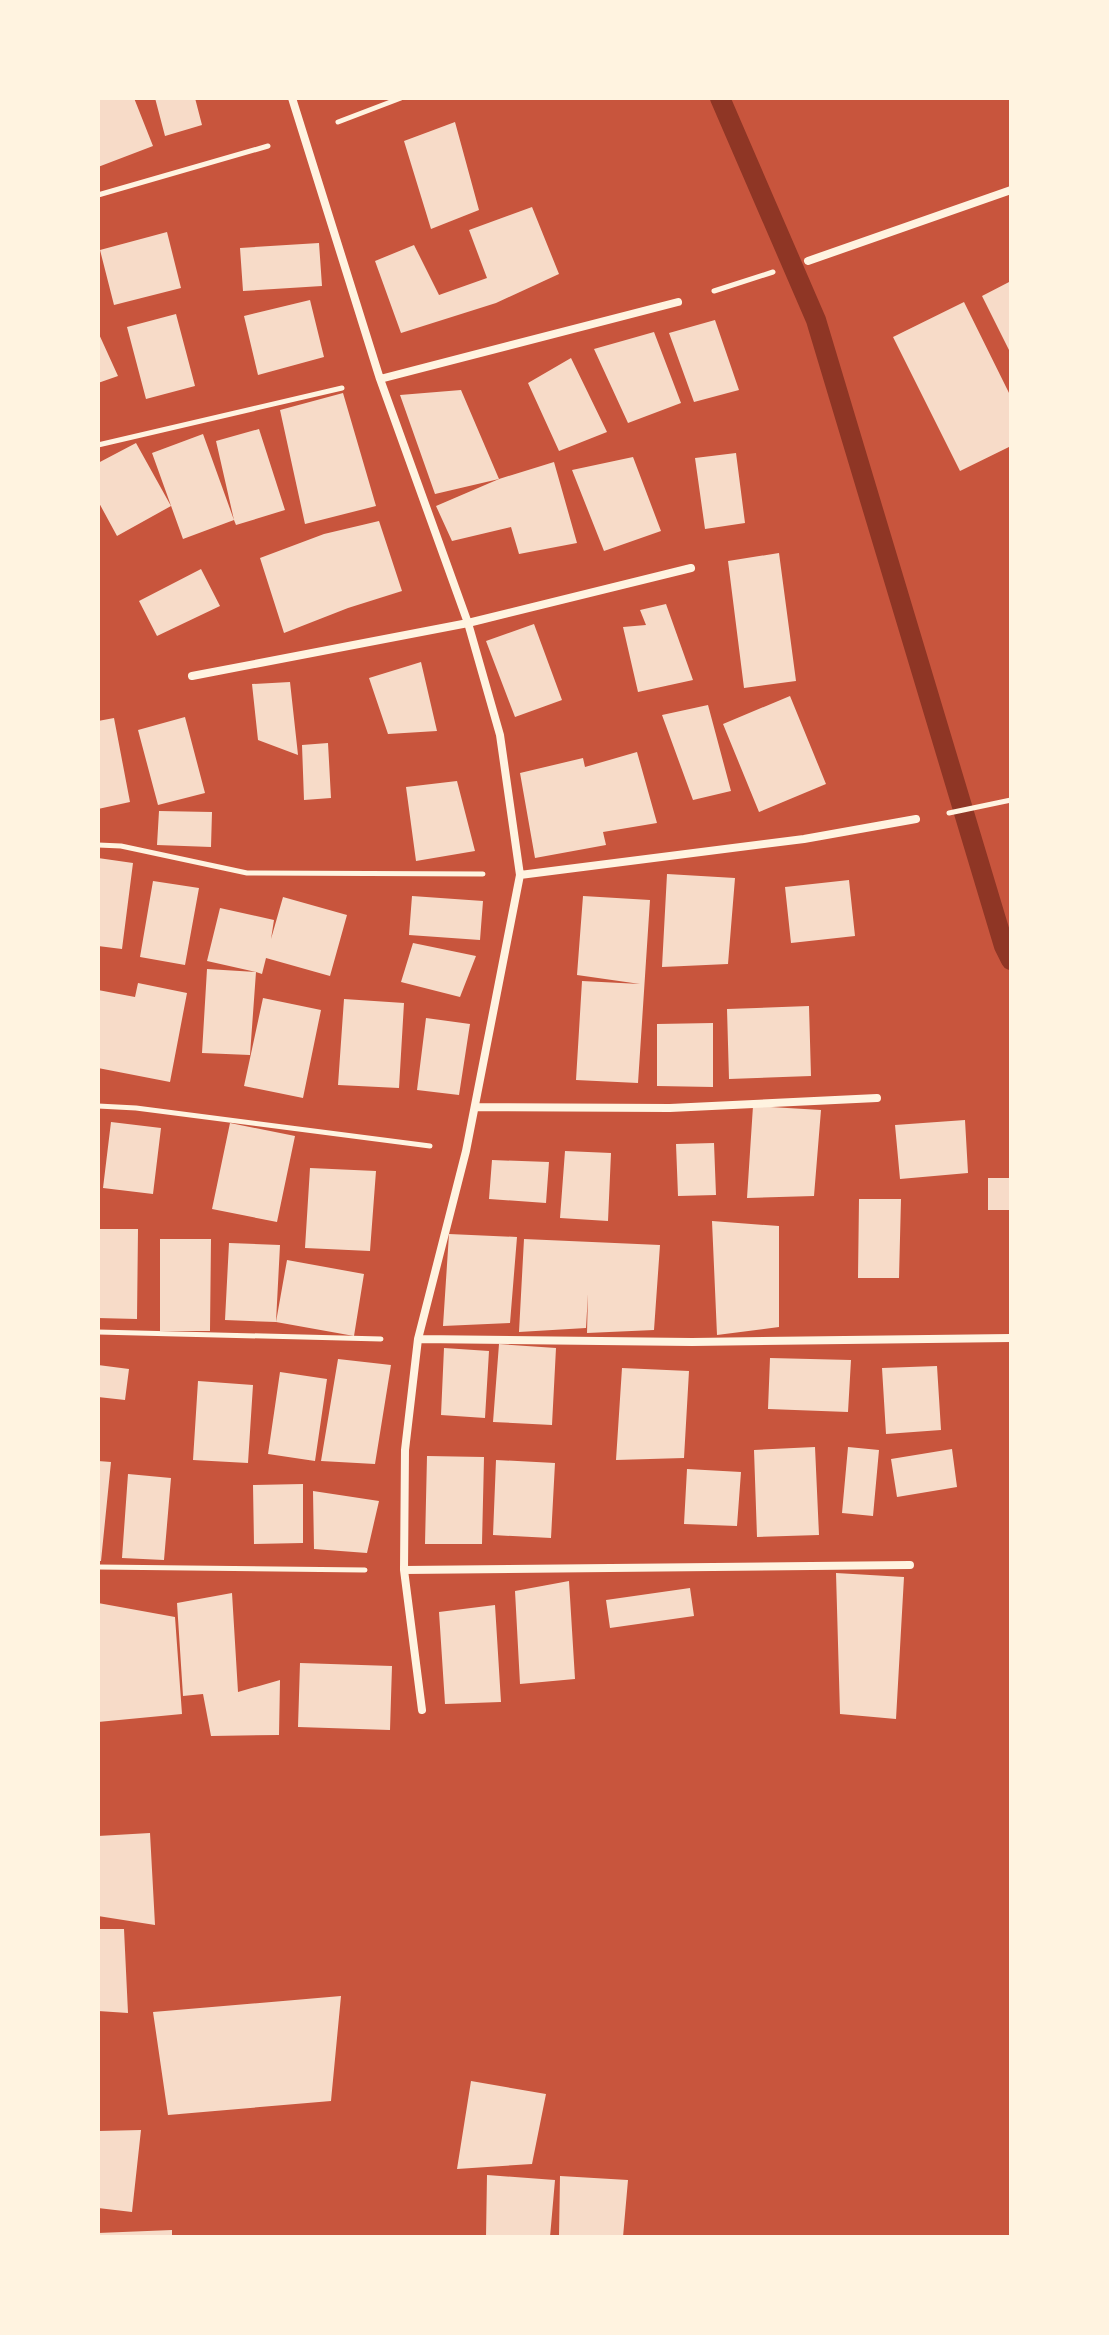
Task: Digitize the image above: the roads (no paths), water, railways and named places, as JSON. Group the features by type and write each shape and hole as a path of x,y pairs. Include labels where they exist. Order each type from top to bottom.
{"street":[{"path":"292,98 380,379 468,623 500,735 520,875 476,1107 418,1339 405,1450 404,1570 422,1710"},
{"path":"808,261 1011,190"},
{"path":"380,379 678,302"},
{"path":"192,676 468,623 691,568"},
{"path":"520,875 804,839 916,819"},
{"path":"476,1107 670,1108 877,1098"},
{"path":"418,1339 692,1342 1011,1338"},
{"path":"404,1570 910,1565"}],"waterway":[{"path":"720,98 816,320 1004,946 1011,960"}]}
